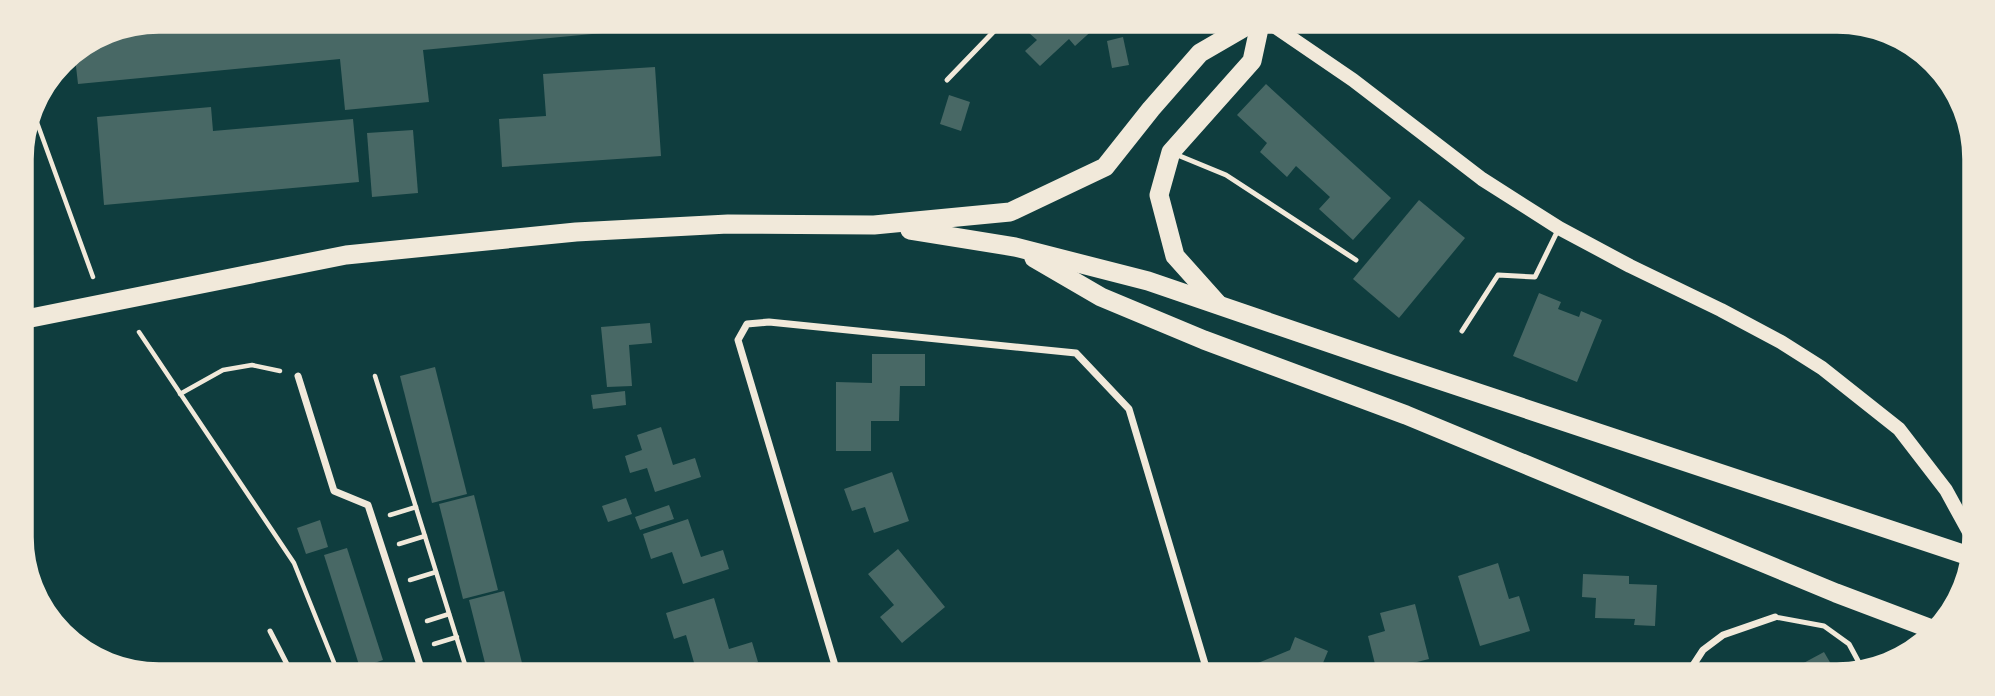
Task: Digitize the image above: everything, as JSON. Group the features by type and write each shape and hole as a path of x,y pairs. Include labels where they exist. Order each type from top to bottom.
{"highway":[{"path":"32,318 346,255 576,232 729,224 874,225 1010,212 1105,167 1151,109 1200,54 1237,32"},
{"path":"1220,307 1175,256 1159,195 1171,152 1252,61 1258,32"},
{"path":"874,225 1016,247 1148,281 1962,554"},
{"path":"1016,247 1101,297 1126,308 1406,415 1824,588 1926,627"}],"main road":[{"path":"1283,32 1353,80 1482,179 1559,228 1721,310 1781,342 1822,368 1899,429 1956,507 1964,522"}],"street":[{"path":"834,664 738,340 747,324 769,322 1076,353 1129,409 1205,664"},
{"path":"298,376 334,491 369,505 420,664"},
{"path":"1694,664 1703,650 1723,635 1774,617"}],"lane":[{"path":"947,80 993,32"},
{"path":"1171,152 1226,175 1356,260"},
{"path":"1462,331 1498,275 1535,277 1559,228"},
{"path":"1774,617 1824,626 1849,644 1859,662"},
{"path":"270,631 287,664"}],"path":[{"path":"37,122 93,277"},
{"path":"139,332 294,563 335,664"},
{"path":"180,394 223,369 252,365 298,376"},
{"path":"375,376 464,664"}],"building":[{"path":"150,32 613,32 423,50 429,102 345,110 340,59 78,84 76,63 81,58 117,38"},
{"path":"1090,32 1075,46 1069,39 1040,66 1025,51 1037,40 1029,33"},
{"path":"1123,37 1129,65 1112,68 1107,41"},
{"path":"655,67 661,156 502,167 499,119 546,116 543,74"},
{"path":"1266,84 1391,198 1353,240 1319,209 1330,197 1296,166 1287,177 1260,152 1267,143 1237,115"},
{"path":"949,95 970,102 961,131 940,124"},
{"path":"211,107 213,131 353,119 359,182 104,205 97,117"},
{"path":"413,130 418,193 372,197 367,133"},
{"path":"1419,200 1465,238 1399,318 1353,279"},
{"path":"1539,293 1561,302 1558,309 1579,317 1581,311 1602,320 1577,382 1513,356"},
{"path":"650,323 652,343 629,345 632,386 607,387 601,327"},
{"path":"872,354 925,354 925,386 900,386 899,421 871,421 871,451 836,451 836,382 872,383"},
{"path":"435,367 467,494 432,503 400,376"},
{"path":"625,391 626,405 593,409 591,395"},
{"path":"661,427 673,465 695,458 701,477 655,492 647,468 630,473 625,456 642,450 637,435"},
{"path":"892,472 909,521 874,533 865,507 852,511 844,489"},
{"path":"474,495 498,590 463,599 439,504"},
{"path":"626,498 632,514 608,522 602,506"},
{"path":"669,505 674,519 640,530 635,517"},
{"path":"688,519 701,557 723,550 729,569 683,584 672,552 651,559 643,534"},
{"path":"320,520 328,547 306,554 297,528"},
{"path":"347,548 383,660 359,664 324,555"},
{"path":"898,549 945,607 902,643 880,617 894,605 868,574"},
{"path":"1498,563 1509,599 1519,596 1530,631 1480,646 1458,576"},
{"path":"1583,574 1629,576 1629,584 1657,585 1655,626 1634,625 1635,619 1595,618 1596,598 1582,597"},
{"path":"504,591 522,664 485,664 469,600"},
{"path":"714,598 729,649 752,642 758,662 694,664 686,635 674,639 666,613"},
{"path":"1415,604 1429,659 1409,664 1375,664 1368,636 1385,631 1380,613"},
{"path":"1295,637 1328,651 1323,663 1325,664 1257,664 1290,650"},
{"path":"1824,652 1831,664 1802,664"}]}
